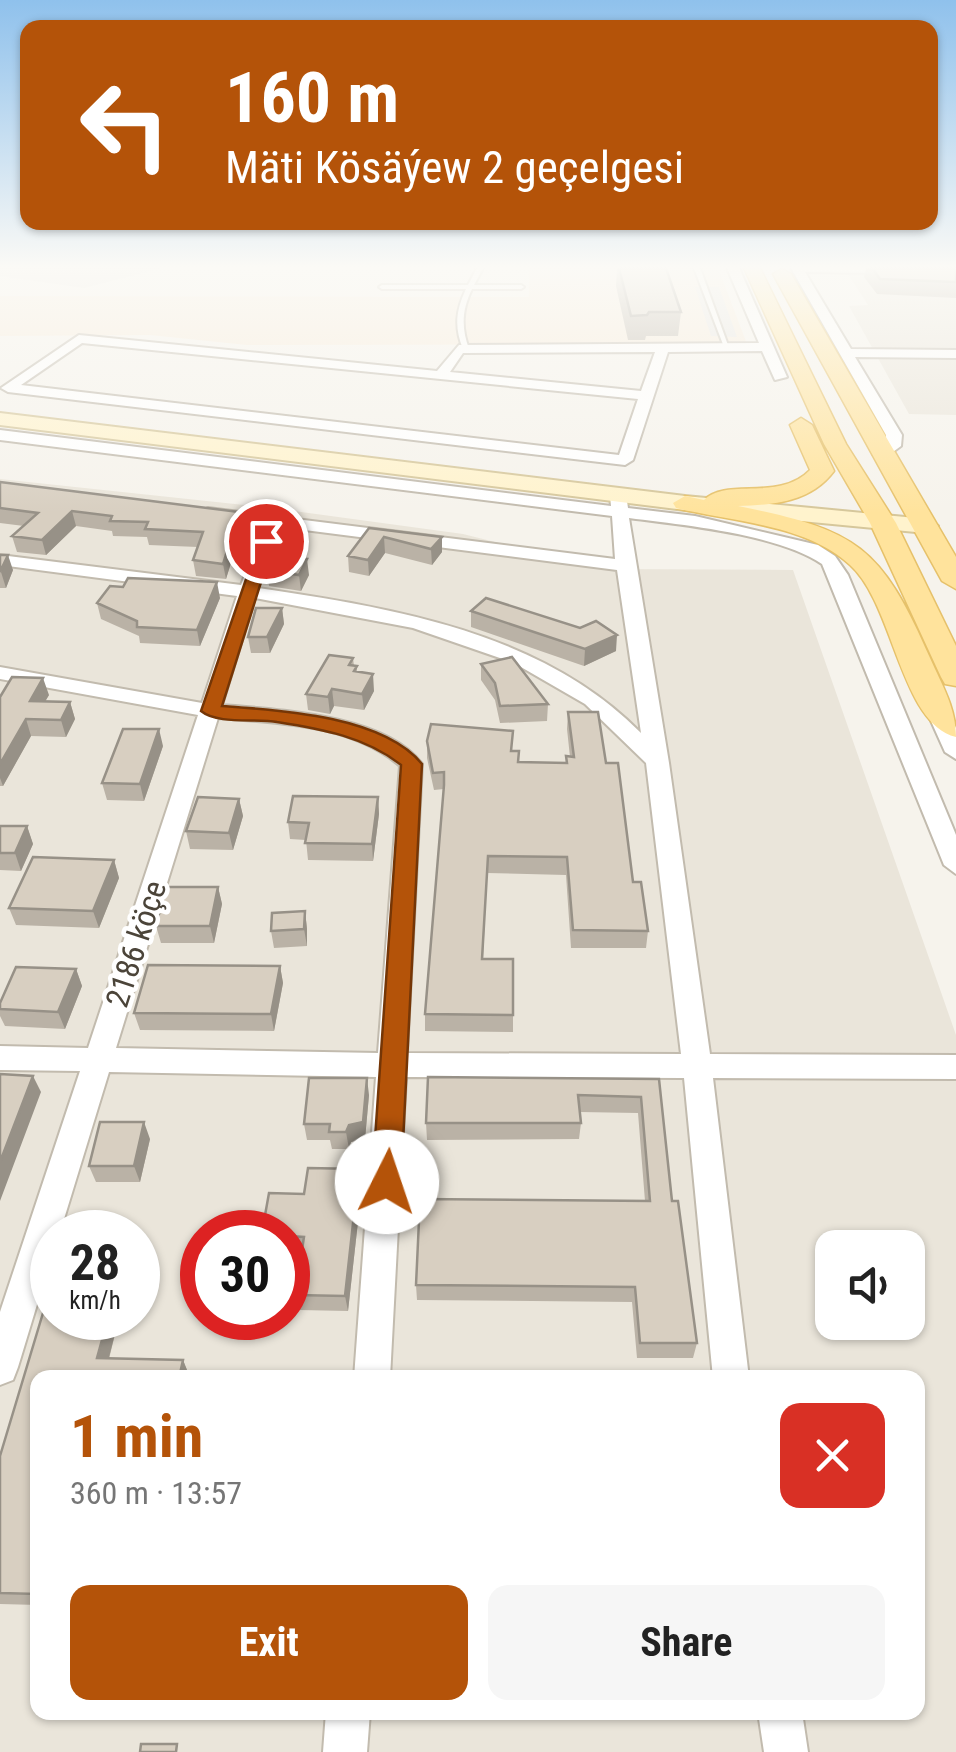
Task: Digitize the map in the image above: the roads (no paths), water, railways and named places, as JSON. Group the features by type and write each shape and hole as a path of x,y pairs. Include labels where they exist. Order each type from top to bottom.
{"main road":[{"path":"792,350 835,444 883,523 956,677"},
{"path":"823,350 956,580"},
{"path":"684,503 807,488 822,471 780,377 796,357"},
{"path":"801,424 835,444"},
{"path":"684,503 788,528 840,545 862,560 877,581 947,720"},
{"path":"903,637 917,594"}],"street":[{"path":"62,350 8,388 625,460 662,350"},
{"path":"194,350 647,396"},
{"path":"441,375 458,350"},
{"path":"768,350 780,377"},
{"path":"846,350 894,435 893,446 881,454"},
{"path":"848,353 956,354"},
{"path":"0,419 618,503 812,548 829,560 839,575 956,865"},
{"path":"0,435 618,503 684,503 926,526"},
{"path":"618,503 700,1064 731,1370"},
{"path":"196,512 625,566"},
{"name":"2186 köçe","path":"0,1368 275,522"},
{"path":"0,560 250,591 436,630 507,653 569,683 605,709 658,763"},
{"path":"1,674 211,711 276,716 360,733 389,745 412,764 373,1370"},
{"path":"947,720 956,752"},
{"path":"0,1058 395,1065 956,1067"},
{"path":"345,1752 347,1720"},
{"path":"781,1720 786,1752"}]}
